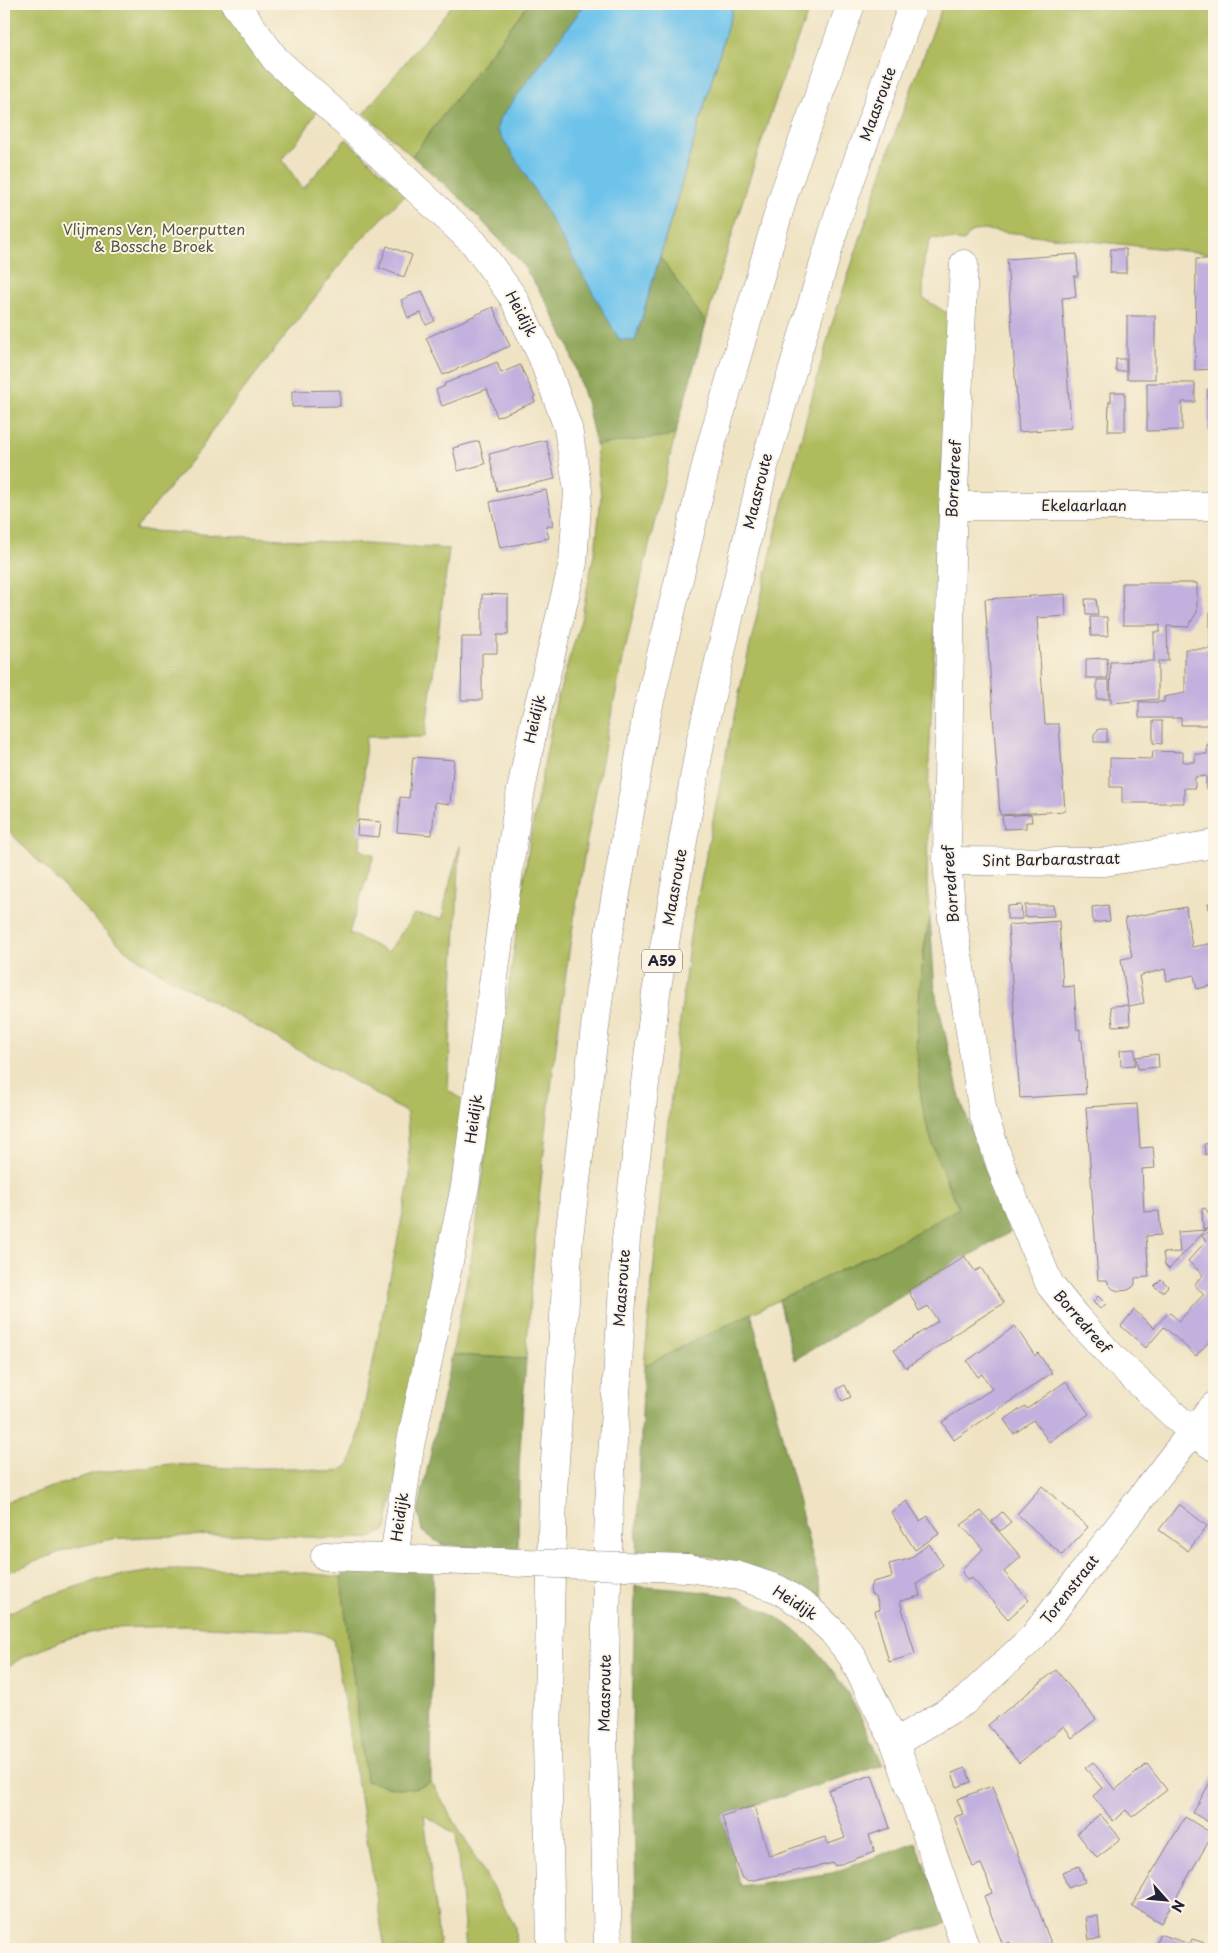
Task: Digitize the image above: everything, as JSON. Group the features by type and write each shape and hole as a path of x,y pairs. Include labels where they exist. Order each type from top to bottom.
{"main road":[{"name":"Heidijk","path":"235,4 276,60 474,243 513,297 542,356 568,428 578,491 573,563 534,724 517,811 465,1186 410,1446 394,1558 687,1568 736,1575 778,1589 809,1609 833,1632 852,1656 895,1742 966,1949"},
{"path":"551,1949 547,1739 553,1493 570,1237 600,987 646,713 710,449 784,194 851,4"},
{"name":"Maasroute","path":"608,1949 603,1743 609,1504 626,1239 656,993 701,739 764,466 838,216 913,4"},
{"name":"Borredreef","path":"964,264 950,559 947,861 952,917 983,1113 1005,1178 1050,1285 1114,1359 1192,1432 1214,1447"},
{"name":"Ekelaarlaan","path":"953,506 1214,506"},
{"name":"Sint Barbarastraat","path":"947,861 1105,862 1214,844"},
{"name":"Torenstraat","path":"895,1742 965,1701 1034,1636 1214,1406"},
{"path":"325,1556 394,1558"}],"green space":[{"name":"Vlijmens Ven, Moerputten & Bossche Broek","path":"4,4 227,4 317,111 303,134 282,159 303,189 346,139 406,194 355,246 210,433 202,447 135,530 449,549 425,737 366,737 360,850 374,855 349,933 388,952 414,914 442,919 460,845 448,1090 467,1103 386,1530 371,1538 340,1539 254,1534 112,1539 65,1550 4,1574 4,1503 94,1473 171,1464 229,1468 296,1468 331,1472 339,1471 350,1464 356,1447 410,1178 407,1113 164,975 125,950 4,826"},
{"path":"453,4 528,4 412,156 364,113"},
{"path":"528,4 585,4 499,120 497,130 635,341 660,257 706,323 675,435 596,445 587,405 568,345 545,299 520,261 461,199 412,156"},
{"path":"734,4 811,4 755,162 706,323 660,257"},
{"path":"943,4 1214,4 1214,254 985,230 972,231 964,241 931,238 924,260 923,298 950,315 929,761 927,885 930,917 924,946 916,1044 920,1086 927,1125 948,1185 959,1208 906,1238 644,1366 665,1148 690,936 731,729 777,527 831,327 895,133"},
{"path":"675,435 617,688 596,789 576,905 550,1099 536,1229 526,1359 452,1355 474,1244 530,838 556,703 581,620 596,544 601,497 596,445"},
{"path":"930,917 935,991 960,1098 1000,1211 1010,1232 794,1360 779,1300 906,1238 959,1208 930,1136 922,1102 919,1077 917,1050 919,994"},
{"path":"751,1313 822,1594 823,1605 760,1573 721,1559 689,1554 636,1553 644,1366"},
{"path":"452,1355 526,1359 519,1467 518,1550 442,1545 422,1531 418,1512"},
{"path":"433,1566 431,1781 407,1789 366,1781 341,1578 347,1567"},
{"path":"167,1569 278,1570 343,1577 420,1787 431,1781 515,1926 516,1949 466,1949 456,1834 424,1815 440,1949 385,1949 334,1640 321,1633 308,1632 186,1626 111,1628 66,1639 20,1659 4,1669 4,1615 36,1600 100,1579"},
{"path":"635,1586 694,1591 733,1597 746,1601 778,1618 799,1634 834,1672 861,1718 883,1765 722,1815 740,1886 832,1873 915,1842 948,1923 855,1949 637,1949 632,1724"}],"water":[{"path":"585,4 734,4 635,341 619,339 524,172 497,130 499,120"}],"building":[{"path":"387,246 412,255 404,277 379,268"},
{"path":"1111,249 1126,249 1126,273 1110,273"},
{"path":"1077,254 1078,276 1074,276 1076,297 1062,298 1071,428 1019,432 1007,259"},
{"path":"1196,259 1214,259 1214,369 1195,370"},
{"path":"422,291 435,321 426,325 421,313 408,318 401,300"},
{"path":"493,307 510,346 443,375 426,338"},
{"path":"1127,316 1155,316 1155,379 1127,379"},
{"path":"1116,359 1126,359 1126,371 1116,371"},
{"path":"497,362 501,373 520,365 535,397 533,398 535,402 497,417 487,389 442,406 436,390 445,386 444,384"},
{"path":"1147,383 1195,383 1195,402 1182,402 1182,430 1147,431"},
{"path":"1208,389 1214,389 1214,431 1208,431"},
{"path":"340,390 340,406 292,407 292,391"},
{"path":"1111,392 1125,392 1125,431 1108,431"},
{"path":"546,440 555,479 497,491 489,454"},
{"path":"479,441 485,464 458,471 453,448"},
{"path":"546,490 553,525 546,527 549,538 500,548 490,502"},
{"path":"1122,583 1197,583 1197,612 1188,627 1167,626 1168,661 1158,661 1158,699 1111,703 1110,662 1154,661 1154,632 1160,632 1160,625 1123,625"},
{"path":"482,594 508,595 508,635 497,635 497,653 482,653 482,700 461,700 462,637 482,637"},
{"path":"1065,594 1066,616 1037,618 1045,724 1059,724 1065,811 1000,815 985,599"},
{"path":"1085,599 1096,599 1098,615 1086,615"},
{"path":"1210,612 1214,612 1214,668 1211,668 1211,691 1214,691 1212,725 1181,725 1181,718 1139,718 1139,702 1164,702 1164,697 1185,693 1185,649 1210,649"},
{"path":"1090,617 1107,617 1108,636 1091,636"},
{"path":"1107,658 1108,678 1086,678 1086,659"},
{"path":"1097,680 1109,680 1109,699 1097,699"},
{"path":"1153,721 1162,721 1162,744 1153,743"},
{"path":"1099,729 1107,729 1107,742 1094,742 1094,734"},
{"path":"1207,746 1214,746 1214,789 1206,789 1206,776 1195,777 1195,788 1184,788 1184,803 1122,803 1122,787 1110,787 1110,758 1152,759 1153,751 1183,752 1183,762 1195,762 1195,754 1207,754"},
{"path":"413,757 454,760 450,804 435,802 432,835 397,832 400,797 409,798"},
{"path":"1031,814 1032,822 1026,822 1026,828 1004,829 1002,816"},
{"path":"358,820 381,822 379,837 357,835"},
{"path":"1214,902 1214,932 1213,932 1208,903"},
{"path":"1021,905 1022,919 1007,919 1007,906"},
{"path":"1025,905 1053,905 1054,916 1025,917"},
{"path":"1108,905 1110,921 1093,923 1092,907"},
{"path":"1186,907 1192,947 1214,943 1214,985 1197,989 1194,975 1167,981 1165,969 1139,976 1144,1003 1129,1006 1130,1025 1113,1026 1111,1006 1128,1005 1121,959 1132,957 1125,918"},
{"path":"1059,921 1063,987 1074,986 1077,1030 1080,1029 1080,1040 1082,1040 1086,1094 1020,1098 1008,925"},
{"path":"1135,1049 1135,1065 1121,1066 1120,1050"},
{"path":"1158,1054 1159,1067 1138,1069 1136,1057"},
{"path":"1137,1104 1140,1148 1153,1147 1155,1168 1142,1169 1144,1212 1159,1211 1161,1235 1146,1236 1149,1277 1135,1278 1133,1287 1128,1290 1119,1291 1113,1289 1107,1280 1098,1280 1086,1107"},
{"path":"1214,1143 1214,1151 1205,1155 1204,1144"},
{"path":"1205,1208 1214,1221 1214,1224 1208,1229 1203,1229 1202,1209"},
{"path":"1214,1228 1214,1336 1196,1356 1164,1327 1146,1348 1121,1326 1134,1310 1154,1328 1169,1312 1179,1321 1204,1294 1194,1285 1203,1275 1188,1261 1206,1241 1202,1236"},
{"path":"1206,1230 1169,1269 1165,1265 1163,1253 1180,1252 1178,1232"},
{"path":"964,1256 975,1271 981,1268 1004,1303 950,1337 906,1368 894,1350 938,1321 928,1306 919,1311 908,1290 937,1275"},
{"path":"1161,1279 1168,1286 1164,1291 1154,1286"},
{"path":"1098,1296 1106,1304 1100,1309 1093,1302"},
{"path":"1015,1326 1035,1356 1038,1353 1052,1373 954,1440 942,1422 992,1389 982,1374 978,1377 967,1361"},
{"path":"1066,1381 1089,1414 1049,1442 1033,1420 1014,1434 1004,1420 1025,1406 1027,1409"},
{"path":"845,1385 851,1397 842,1401 837,1389"},
{"path":"1042,1486 1088,1527 1062,1555 1017,1514"},
{"path":"907,1501 920,1521 928,1516 939,1534 915,1550 891,1512"},
{"path":"1179,1504 1207,1526 1188,1551 1159,1530"},
{"path":"981,1511 1021,1557 1004,1572 1029,1600 1008,1619 972,1578 968,1580 962,1573 963,1568 983,1549 961,1525"},
{"path":"1002,1512 1011,1522 1000,1531 992,1521"},
{"path":"929,1544 943,1565 917,1584 920,1596 900,1601 915,1654 889,1662 875,1611 880,1610 876,1597 871,1594 870,1588 873,1582 892,1577 889,1564 909,1559"},
{"path":"1056,1670 1096,1719 1072,1738 1064,1726 1019,1763 988,1725"},
{"path":"1093,1762 1115,1790 1147,1764 1167,1790 1132,1817 1126,1810 1113,1821 1093,1796 1102,1788 1085,1768"},
{"path":"966,1768 971,1782 957,1787 952,1773"},
{"path":"872,1775 890,1828 869,1835 875,1852 835,1866 834,1863 749,1881 741,1877 722,1816 754,1806 769,1856 825,1837 828,1844 845,1838 828,1790"},
{"path":"1214,1775 1214,1821 1212,1824 1193,1813"},
{"path":"992,1786 1053,1949 1013,1949 1010,1942 1003,1945 984,1896 992,1893 987,1878 981,1864 973,1867 954,1817 963,1814 957,1799"},
{"path":"1100,1814 1121,1839 1097,1858 1077,1833"},
{"path":"1185,1817 1213,1834 1161,1923 1132,1906"},
{"path":"1079,1866 1085,1882 1068,1888 1062,1872"},
{"path":"1098,1916 1100,1939 1089,1940 1086,1917"},
{"path":"1159,1934 1190,1944 1192,1939 1214,1946 1214,1949 1155,1949"}]}
